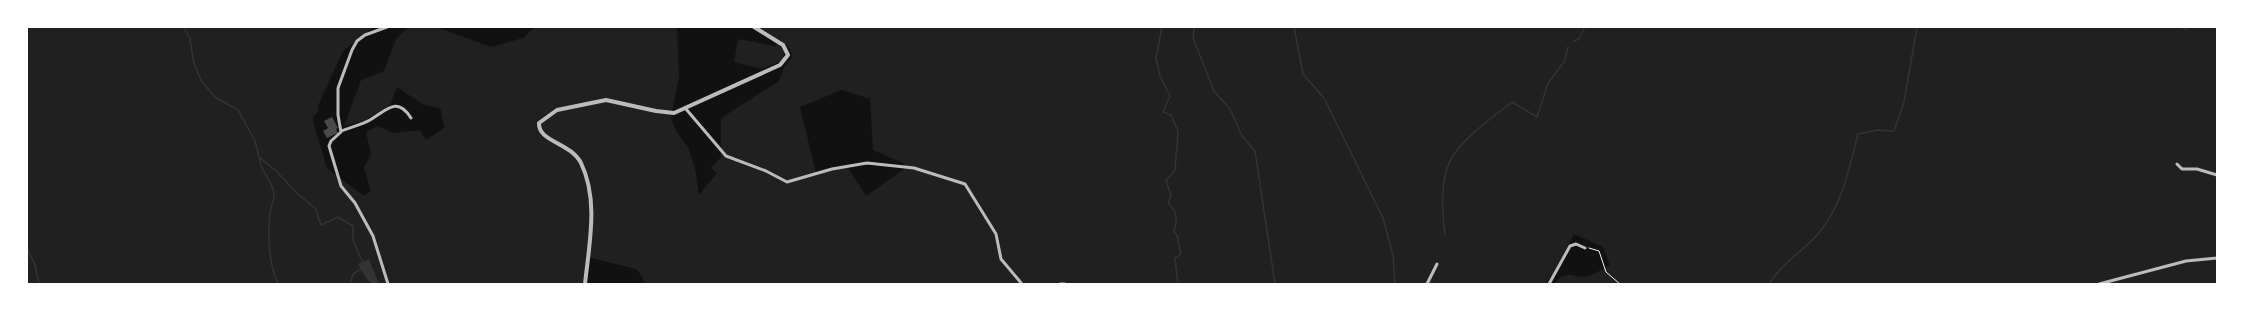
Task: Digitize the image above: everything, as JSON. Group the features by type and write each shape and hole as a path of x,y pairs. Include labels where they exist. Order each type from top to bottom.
{"street":[{"path":"387,27 365,35 357,41 352,50 338,88 338,115 341,131 340,135 331,141 329,146 341,186 355,203 373,236 388,284"},
{"path":"585,284 591,206 587,182 581,164 575,154 567,147 543,136 540,132 539,123 557,110 596,101 610,100 668,113 686,109 780,65 786,59 787,50 783,45 754,27"},
{"path":"341,131 367,121 394,106 403,109 411,118"},
{"path":"686,109 726,156 766,171 785,182 792,182 832,169 867,163 914,168 946,179 961,182 968,187 996,234 1000,260 1022,284"},
{"path":"2177,164 2182,169 2197,169 2217,175"},
{"path":"1549,284 1570,246 1576,244 1585,248"},
{"path":"2099,284 2186,261 2217,258"},
{"path":"1427,284 1437,264"},
{"path":"1060,284 1065,284"}],"path":[{"path":"1585,248 1599,251 1606,272 1620,284"}],"shaded area":[{"path":"27,27 374,27 343,51 318,106 318,112 313,117 327,168 364,196 371,191 364,168 371,154 366,132 377,126 394,133 420,130 426,140 444,128 441,109 422,104 397,87 390,105 366,120 344,126 361,80 384,71 396,39 408,27 437,27 491,47 523,38 535,27 677,27 679,76 671,118 677,132 689,149 695,168 699,195 717,173 711,168 721,157 721,118 779,81 784,67 791,59 792,54 788,46 759,27 2217,27 2217,284 1554,284 1563,276 1570,275 1582,277 1596,273 1610,265 1603,247 1574,234 1554,272 1545,284 645,284 641,275 636,269 588,257 585,284 27,284","holes":["842,90 870,99 873,150 903,163 906,168 866,196 847,166 816,173 800,107"]},
{"path":"738,39 776,46 778,44 784,52 783,60 762,69 734,62"},
{"path":"369,259 379,284 372,284 366,278 358,264"}],"building":[{"path":"332,117 338,128 336,129 338,133 327,138 323,131 328,128 324,121"}],"waterway":[{"path":"184,27 190,39 194,64 202,82 215,97 238,110 255,141 259,157 315,208 321,225 338,217 353,226 353,240 363,263"},
{"path":"1162,27 1156,58 1160,76 1170,96 1163,112 1171,115 1178,131 1175,170 1166,181 1171,195 1168,203 1174,210 1176,216 1174,232 1177,235 1181,254 1175,258 1178,284"},
{"path":"1194,27 1193,38 1214,91 1230,109 1242,136 1255,151 1275,284"},
{"path":"1294,27 1303,74 1324,98"},
{"path":"1574,41 1579,39 1585,27"},
{"path":"1769,284 1781,269 1812,241 1826,223 1844,187 1858,134 1877,130 1894,131 1904,102 1917,27"},
{"path":"2181,27 2188,30"},
{"path":"1445,234 1443,216 1443,188 1447,169 1455,153 1469,137 1512,102 1537,117 1548,83 1564,62 1568,47"},
{"path":"1325,100 1383,218 1393,256 1395,284"},
{"path":"259,157 261,167 271,184 274,194 270,212 269,239 272,266 278,284"},
{"path":"27,248 35,265 39,284"},
{"path":"350,284 353,274 361,269"}]}
